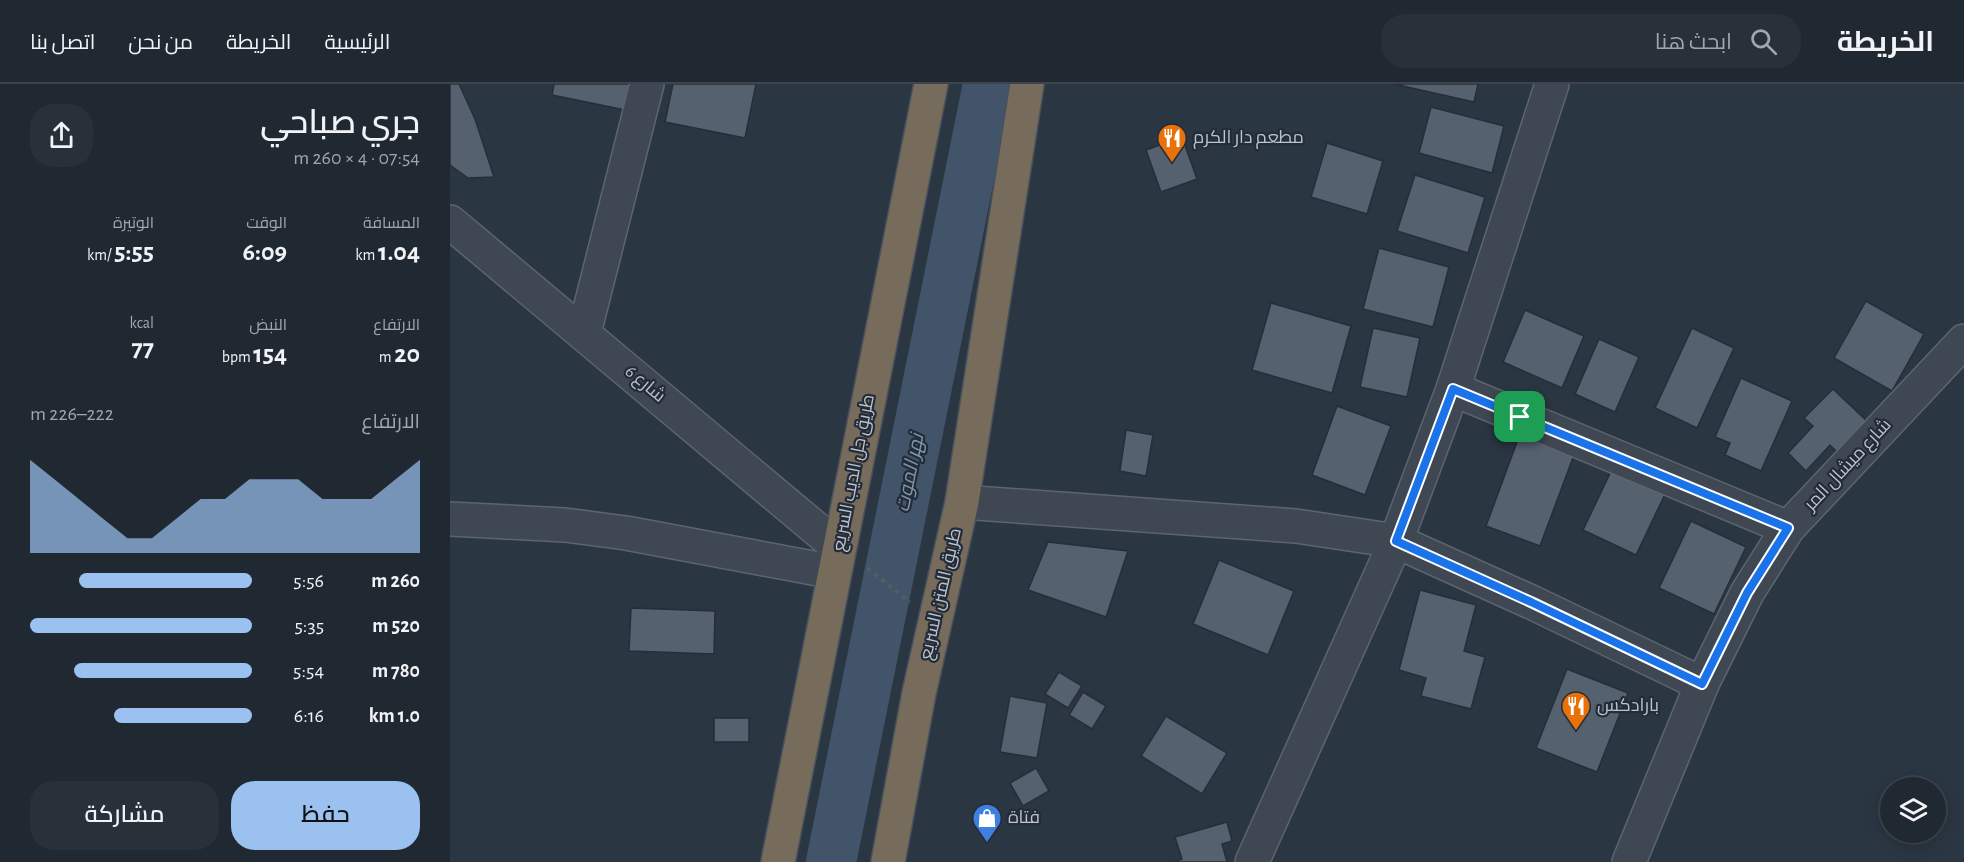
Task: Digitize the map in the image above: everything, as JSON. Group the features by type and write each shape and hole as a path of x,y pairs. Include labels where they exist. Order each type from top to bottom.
{"highway":[{"name":"طريق جل الديب السريع","path":"778,862 845,561 931,84"},
{"path":"990,325 1027,84"},
{"path":"990,325 1018,232 1046,84"},
{"name":"طريق المتن السريع","path":"888,862 919,693 962,502 990,325"}],"street":[{"path":"584,333 647,84"},
{"path":"1252,862 1396,541 1453,389 1552,84"},
{"name":"شارع 6","path":"450,222 584,333 845,561"},
{"name":"شارع ميشال المر","path":"1629,862 1702,684 1747,593 1788,528 1964,341"},
{"path":"1453,389 1788,528"},
{"path":"962,502 1296,526 1396,541 1531,602 1702,684"},
{"path":"450,519 565,525 845,561"}],"path":[{"path":"845,561 905,598"}],"building":[{"path":"450,84 459,84 475,119 494,177 468,178 450,165"},
{"path":"554,84 635,84 630,111 552,95"},
{"path":"673,84 756,84 745,138 665,122"},
{"path":"1394,84 1478,84 1474,102"},
{"path":"1431,107 1504,126 1492,173 1419,153"},
{"name":"مطعم دار الكرم","path":"1182,137 1197,179 1161,192 1146,150"},
{"path":"1327,143 1383,161 1367,214 1311,197"},
{"path":"1415,175 1485,197 1468,253 1397,231"},
{"path":"1379,248 1449,267 1433,327 1363,309"},
{"path":"1866,301 1924,334 1892,391 1834,358"},
{"path":"1271,303 1351,326 1332,393 1252,370"},
{"path":"1525,310 1584,336 1562,388 1503,362"},
{"path":"1373,328 1420,338 1407,397 1360,387"},
{"path":"1692,328 1734,348 1697,428 1655,408"},
{"path":"1599,339 1639,357 1615,412 1575,394"},
{"path":"1741,378 1792,401 1761,471 1725,455 1730,443 1715,437"},
{"path":"1833,389 1869,423 1839,454 1830,445 1806,471 1788,453 1813,426 1804,418"},
{"path":"1337,406 1391,426 1365,495 1312,475"},
{"path":"1126,430 1153,435 1146,476 1120,471"},
{"path":"1520,434 1574,455 1540,546 1486,526"},
{"path":"1615,463 1668,488 1636,555 1583,530"},
{"path":"1691,521 1746,547 1714,614 1659,588"},
{"path":"1048,542 1128,551 1106,617 1028,590"},
{"path":"1219,560 1294,591 1268,655 1193,624"},
{"path":"1420,590 1476,605 1464,651 1485,657 1471,709 1421,696 1426,678 1399,670"},
{"path":"631,608 715,611 714,654 629,651"},
{"path":"1567,669 1628,693 1597,772 1536,748"},
{"path":"1059,672 1082,686 1068,708 1045,694"},
{"path":"1083,692 1106,706 1092,729 1069,715"},
{"path":"1010,696 1047,703 1037,758 1000,752"},
{"path":"1166,716 1227,753 1202,794 1141,756"},
{"path":"714,718 749,718 749,742 714,742"},
{"path":"1036,768 1049,791 1023,806 1010,783"},
{"path":"1227,822 1232,841 1222,844 1227,862 1174,862 1182,859 1175,837"}],"waterway":[{"name":"نهر الموت","path":"831,862 988,84"}],"place":[{"name":"مطعم دار الكرم","path":"1172,164"},
{"name":"بارادكس","path":"1576,732"},
{"name":"فتاة","path":"987,844"}],"route":[{"path":"1453,389 1520,417 1788,528 1747,593 1702,684 1531,602 1396,541 1453,389"}]}
